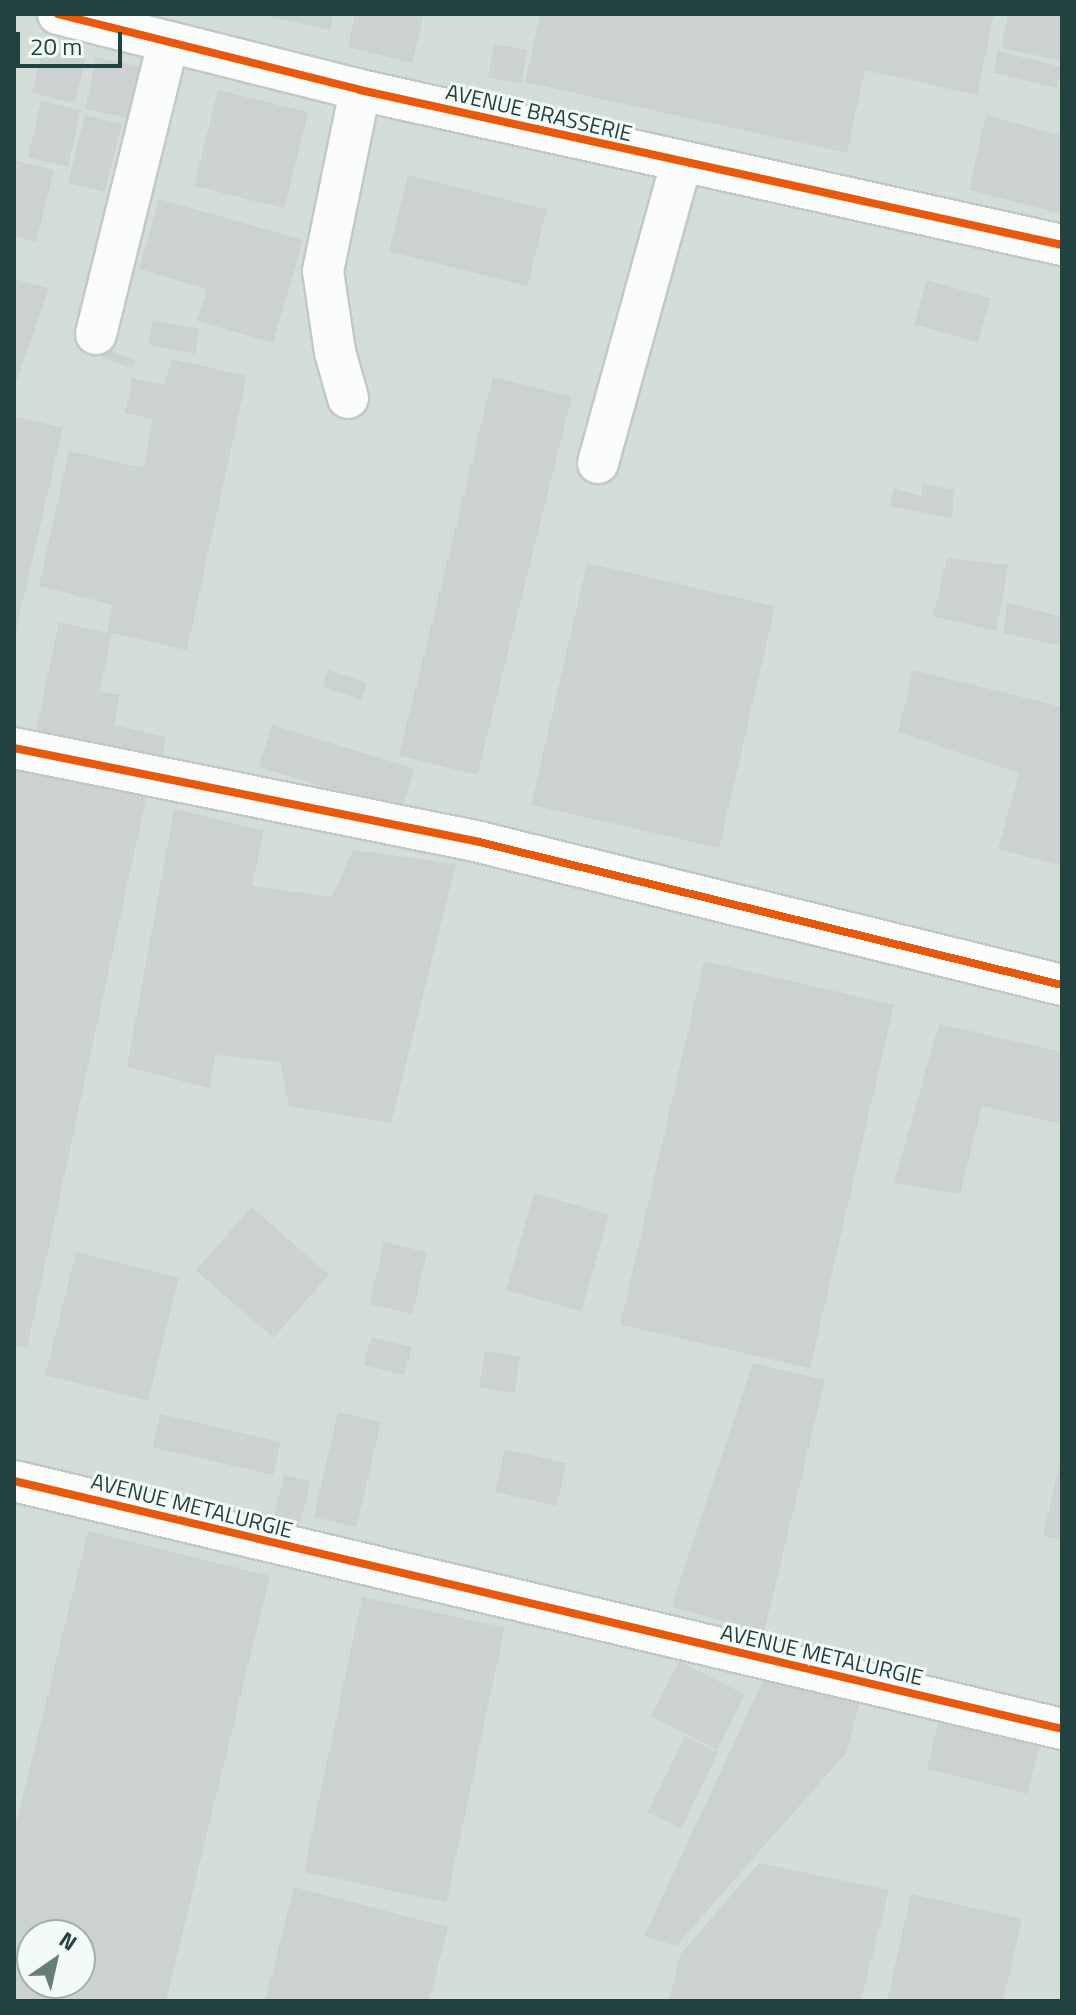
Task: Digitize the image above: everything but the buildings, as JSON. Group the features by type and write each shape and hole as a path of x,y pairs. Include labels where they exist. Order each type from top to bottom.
{"street":[{"name":"AVENUE BRASSERIE","path":"58,14 360,90 681,164 1062,245"},
{"path":"96,334 168,42"},
{"path":"348,398 335,352 323,271 360,90"},
{"path":"598,463 681,164"},
{"path":"14,748 465,838 1062,985"},
{"name":"AVENUE METALURGIE","path":"14,1481 1062,1729"}],"shaded area":[{"path":"14,14 1062,14 1062,2001 14,2001"}],"cycle path":[{"path":"58,14 360,90 1062,245"},
{"path":"14,748 479,842 1062,985"},
{"path":"14,1481 1062,1729"}]}
